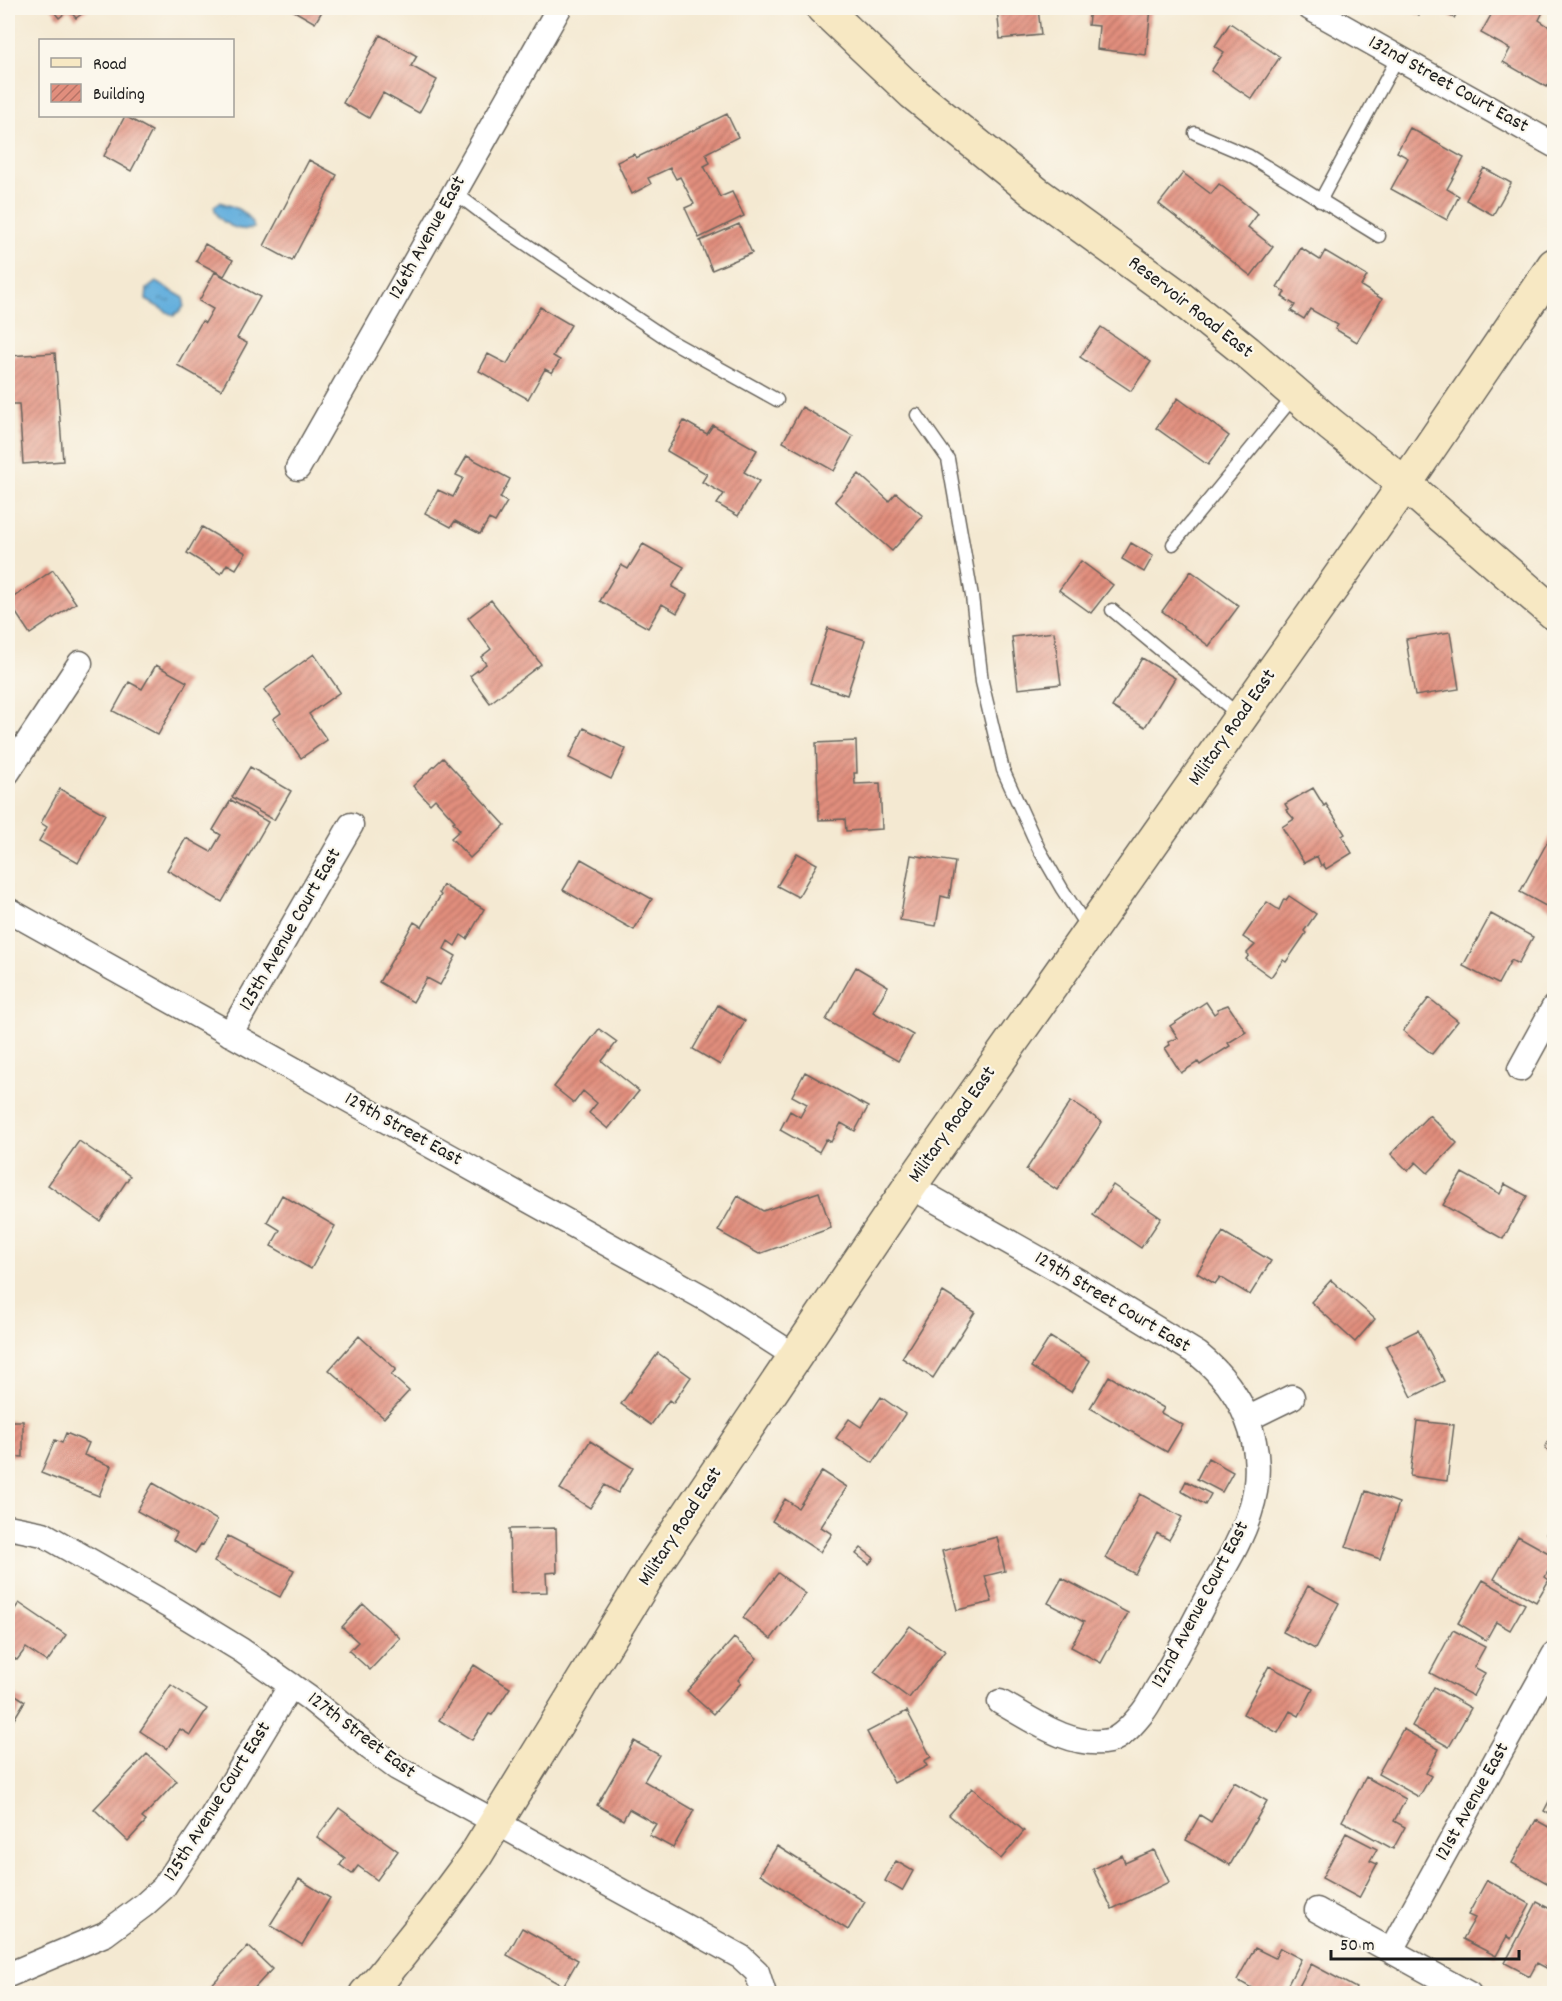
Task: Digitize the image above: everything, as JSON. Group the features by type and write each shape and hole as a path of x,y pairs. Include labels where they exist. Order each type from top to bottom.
{"main road":[{"name":"Reservoir Road East","path":"823,8 913,93 1036,194 1175,294 1248,352 1330,425 1405,484 1554,613"},
{"name":"Military Road East","path":"366,1994 434,1912 474,1858 653,1567 910,1186 1405,484 1554,265"}],"street":[{"name":"126th Avenue East","path":"298,468 559,8"},
{"name":"132nd Street Court East","path":"1311,8 1554,145"},
{"path":"8,772 80,663"},
{"name":"125th Avenue Court East","path":"230,1034 351,825"},
{"name":"129th Street East","path":"8,910 708,1300 795,1356"},
{"path":"1520,1069 1554,1007"},
{"name":"129th Street Court East","path":"910,1186 1080,1282 1198,1354 1230,1387 1247,1419"},
{"path":"1247,1419 1293,1397"},
{"name":"122nd Avenue Court East","path":"1000,1702 1055,1732 1088,1742 1111,1741 1130,1728 1144,1711 1178,1654 1250,1513 1255,1491 1257,1462 1254,1436 1247,1419"},
{"name":"127th Street East","path":"8,1527 43,1534 169,1606 241,1650 291,1685 397,1768 741,1957 757,1972 764,1994"},
{"name":"121st Avenue East","path":"1390,1950 1554,1655"},
{"name":"125th Avenue Court East","path":"8,1975 105,1934 163,1888 212,1816 291,1685"},
{"path":"1317,1910 1469,1994"}],"lane":[{"path":"1320,201 1398,57"},
{"path":"1195,133 1249,156 1379,236"},
{"path":"454,192 499,226 669,340 777,400"},
{"path":"1173,544 1295,394"},
{"path":"917,415 948,459 972,596 982,682 1003,770 1039,849 1090,931"},
{"path":"1112,610 1241,717"}],"water":[{"path":"220,202 245,214 254,228 235,228 224,222 214,206"},
{"path":"156,282 184,298 184,306 174,316 146,300 147,289"}],"building":[{"path":"51,8 90,8 76,18 69,10 59,18"},
{"path":"289,8 324,8 315,23"},
{"path":"997,8 1038,8 1041,35 1000,39"},
{"path":"1090,8 1151,8 1146,55 1097,49 1099,26 1088,25"},
{"path":"1406,8 1423,8 1419,15"},
{"path":"1435,8 1460,8 1454,18"},
{"path":"1495,8 1540,8 1544,10 1539,20 1554,30 1554,75 1547,87 1503,62 1510,49 1481,33"},
{"path":"1230,23 1280,57 1252,99 1211,71 1224,52 1215,46"},
{"path":"380,35 417,56 411,66 437,80 419,113 383,93 369,118 343,103"},
{"path":"727,114 738,137 706,153 710,163 704,166 720,197 732,192 744,216 699,238 685,208 694,204 680,177 676,179 670,168 648,178 651,184 632,194 617,162 634,154 636,158"},
{"path":"124,117 152,131 131,171 104,156"},
{"path":"1410,128 1464,158 1447,189 1459,196 1447,220 1391,189 1408,158 1397,152"},
{"path":"309,160 337,175 292,261 264,246"},
{"path":"1484,168 1511,183 1493,215 1466,200"},
{"path":"1183,173 1211,194 1219,184 1258,214 1248,227 1273,247 1251,276 1159,204"},
{"path":"739,224 752,253 712,270 700,241"},
{"path":"205,244 233,260 224,276 196,261"},
{"path":"1301,248 1320,260 1325,251 1367,276 1361,286 1382,299 1357,342 1335,329 1338,325 1310,309 1304,319 1291,311 1295,305 1282,297 1285,292 1277,287"},
{"path":"215,272 260,297 237,338 247,343 221,390 177,365 202,321 205,323 213,309 199,301"},
{"path":"540,307 571,325 553,356 560,360 552,373 545,369 528,399 479,371 488,354 507,364"},
{"path":"1101,327 1151,362 1131,391 1080,357"},
{"path":"55,353 63,461 23,464 19,404 9,404 8,356"},
{"path":"1178,398 1229,436 1208,465 1156,428"},
{"path":"802,407 853,436 834,471 783,442"},
{"path":"684,421 707,434 713,425 757,450 744,472 759,481 738,516 717,504 724,494 702,482 707,474 667,451"},
{"path":"467,456 510,479 500,498 507,502 495,522 489,519 480,534 455,521 451,527 425,513 438,490 453,497 463,478 456,475"},
{"path":"859,474 889,501 896,493 923,516 892,551 835,501"},
{"path":"202,527 246,553 236,569 227,564 221,574 187,553"},
{"path":"1131,543 1153,556 1144,572 1122,559"},
{"path":"643,544 684,567 672,587 687,595 677,613 662,604 648,628 600,601 621,565 628,569"},
{"path":"1081,561 1113,585 1091,613 1059,590"},
{"path":"53,570 76,603 30,634 8,601"},
{"path":"1191,571 1239,606 1209,646 1162,611"},
{"path":"491,600 541,664 490,703 470,676 486,664 481,657 491,649 468,618"},
{"path":"828,628 865,640 847,695 810,683"},
{"path":"1054,632 1061,684 1018,689 1012,637"},
{"path":"1450,632 1459,689 1415,696 1406,639"},
{"path":"314,654 340,692 309,714 327,740 301,758 273,719 281,713 264,690"},
{"path":"1142,658 1175,678 1145,727 1112,707"},
{"path":"156,665 187,682 158,735 113,711 129,682 142,689"},
{"path":"584,728 626,749 611,779 569,758"},
{"path":"856,741 855,784 880,783 882,829 846,831 845,819 819,820 816,743"},
{"path":"443,758 505,825 470,858 451,838 460,830 453,822 455,821 435,799 430,804 413,786"},
{"path":"250,767 291,791 274,820 232,797"},
{"path":"1313,788 1345,834 1342,836 1352,853 1326,869 1323,864 1321,866 1317,856 1304,863 1282,827 1294,819 1286,810 1288,809 1285,804"},
{"path":"60,789 105,814 78,863 39,841 47,827 41,823"},
{"path":"231,800 268,822 222,902 167,870 186,838 211,852 221,835 213,830"},
{"path":"1554,830 1554,908 1553,910 1520,892"},
{"path":"797,853 817,864 798,897 777,886"},
{"path":"911,855 955,862 949,898 941,896 936,926 900,920"},
{"path":"581,859 652,899 634,930 563,890"},
{"path":"443,885 484,909 467,939 461,935 455,946 448,941 444,949 456,956 440,985 427,978 413,1002 379,982 414,922 422,927 441,895 439,893"},
{"path":"1289,896 1316,914 1286,962 1283,960 1271,977 1246,959 1249,955 1247,953 1255,945 1243,937 1267,902 1279,910 1284,899 1286,900"},
{"path":"1491,914 1533,937 1518,964 1511,960 1498,984 1463,966"},
{"path":"856,967 888,986 873,1012 913,1035 898,1061 826,1020"},
{"path":"1429,998 1458,1021 1432,1054 1403,1031"},
{"path":"1206,1002 1214,1014 1218,1011 1217,1009 1228,1005 1246,1032 1228,1043 1230,1046 1200,1065 1198,1062 1181,1073 1165,1048 1170,1045 1168,1042 1178,1038 1170,1026"},
{"path":"718,1005 745,1021 720,1065 693,1049"},
{"path":"599,1029 617,1042 602,1061 639,1091 608,1129 589,1113 597,1103 583,1091 574,1103 554,1087"},
{"path":"805,1072 868,1107 855,1131 841,1123 831,1142 826,1139 819,1152 780,1130 790,1111 800,1117 807,1104 792,1096"},
{"path":"1071,1101 1102,1122 1057,1190 1026,1170"},
{"path":"1429,1115 1457,1143 1428,1173 1416,1162 1408,1171 1391,1154"},
{"path":"79,1141 130,1176 100,1221 48,1185"},
{"path":"1462,1173 1500,1194 1505,1184 1527,1196 1503,1239 1443,1205"},
{"path":"1113,1185 1161,1218 1141,1248 1093,1215"},
{"path":"819,1192 831,1228 759,1254 718,1231 738,1196 763,1211"},
{"path":"282,1195 335,1226 311,1269 271,1246 280,1230 267,1222"},
{"path":"1223,1232 1271,1261 1250,1295 1220,1277 1215,1284 1197,1273"},
{"path":"1331,1280 1375,1319 1355,1342 1311,1302"},
{"path":"943,1292 975,1312 933,1378 902,1358"},
{"path":"1418,1330 1444,1381 1412,1397 1386,1346"},
{"path":"359,1336 396,1369 391,1375 409,1391 384,1418 329,1370"},
{"path":"1050,1337 1090,1361 1071,1392 1031,1367"},
{"path":"658,1353 691,1377 673,1403 669,1400 651,1425 621,1404"},
{"path":"1109,1376 1164,1408 1161,1413 1183,1425 1167,1452 1090,1408"},
{"path":"881,1397 905,1414 873,1463 836,1438 849,1419 861,1427"},
{"path":"8,1421 23,1421 23,1457 8,1456"},
{"path":"1417,1421 1454,1425 1447,1481 1410,1476"},
{"path":"1554,1429 1554,1454 1545,1449"},
{"path":"66,1433 89,1443 84,1455 111,1466 99,1496 41,1473 55,1440 62,1443"},
{"path":"590,1441 633,1468 618,1493 605,1485 590,1508 560,1489"},
{"path":"1208,1458 1233,1472 1222,1492 1197,1479"},
{"path":"822,1471 847,1487 821,1527 832,1534 820,1552 772,1521 785,1499 798,1508"},
{"path":"1186,1481 1211,1494 1205,1505 1181,1491"},
{"path":"153,1483 217,1520 203,1545 201,1544 195,1553 173,1540 177,1533 137,1511"},
{"path":"1366,1491 1399,1503 1380,1559 1346,1547"},
{"path":"1140,1494 1182,1517 1169,1540 1157,1533 1135,1574 1105,1558"},
{"path":"1554,1519 1554,1539 1546,1534"},
{"path":"556,1528 557,1572 546,1573 547,1592 511,1593 509,1529"},
{"path":"228,1536 294,1570 280,1597 214,1562"},
{"path":"1518,1536 1554,1556 1545,1577 1549,1580 1536,1602 1494,1579"},
{"path":"997,1537 1005,1571 985,1576 992,1602 957,1610 942,1551"},
{"path":"861,1548 874,1558 869,1564 856,1554"},
{"path":"778,1573 806,1594 771,1639 743,1618"},
{"path":"1062,1578 1128,1613 1101,1663 1071,1647 1084,1622 1048,1603"},
{"path":"1483,1580 1525,1604 1510,1630 1496,1622 1486,1640 1458,1623"},
{"path":"1308,1586 1339,1603 1315,1649 1283,1632"},
{"path":"19,1603 66,1635 47,1662 26,1648 17,1660 8,1654 8,1619"},
{"path":"363,1604 400,1638 370,1670 349,1651 358,1642 342,1627"},
{"path":"910,1626 945,1651 909,1698 874,1672"},
{"path":"1453,1630 1485,1647 1474,1667 1485,1673 1473,1696 1430,1673"},
{"path":"734,1638 757,1658 738,1680 741,1683 713,1714 687,1691"},
{"path":"474,1665 510,1688 472,1740 439,1720"},
{"path":"1269,1666 1313,1689 1299,1716 1290,1711 1278,1733 1243,1714"},
{"path":"171,1685 207,1709 190,1735 180,1729 167,1749 140,1731"},
{"path":"1434,1687 1471,1708 1449,1747 1412,1726"},
{"path":"8,1690 25,1701 8,1729"},
{"path":"907,1711 931,1757 924,1761 927,1766 894,1783 867,1732"},
{"path":"1403,1729 1439,1749 1426,1773 1431,1776 1419,1797 1378,1774"},
{"path":"634,1741 659,1755 644,1781 694,1810 673,1848 649,1835 656,1824 629,1809 623,1820 597,1805"},
{"path":"147,1754 177,1781 142,1818 146,1821 128,1841 94,1809"},
{"path":"1366,1777 1406,1799 1394,1821 1405,1827 1393,1849 1342,1821"},
{"path":"1234,1782 1267,1801 1230,1865 1186,1840 1200,1815 1211,1822"},
{"path":"972,1788 1024,1831 1001,1859 949,1815"},
{"path":"1554,1792 1554,1817 1544,1811"},
{"path":"339,1808 398,1851 377,1880 358,1866 352,1874 340,1865 345,1858 317,1837"},
{"path":"1536,1820 1554,1830 1554,1887 1512,1863"},
{"path":"1346,1833 1377,1849 1370,1861 1377,1864 1359,1898 1322,1878"},
{"path":"777,1846 865,1902 848,1930 760,1874"},
{"path":"1154,1850 1169,1882 1112,1909 1093,1869 1122,1855 1125,1863"},
{"path":"896,1861 913,1871 902,1891 885,1881"},
{"path":"299,1879 330,1898 302,1945 270,1925"},
{"path":"1487,1880 1530,1904 1511,1939 1507,1936 1496,1956 1463,1939 1475,1918 1468,1915"},
{"path":"1537,1902 1554,1911 1554,1972 1537,1963 1530,1976 1505,1963"},
{"path":"522,1928 578,1960 563,1986 507,1955"},
{"path":"248,1946 272,1969 249,1994 203,1994"},
{"path":"1255,1948 1275,1958 1280,1948 1301,1959 1283,1994 1262,1994 1237,1980"},
{"path":"1311,1964 1356,1988 1353,1994 1295,1994"}]}
